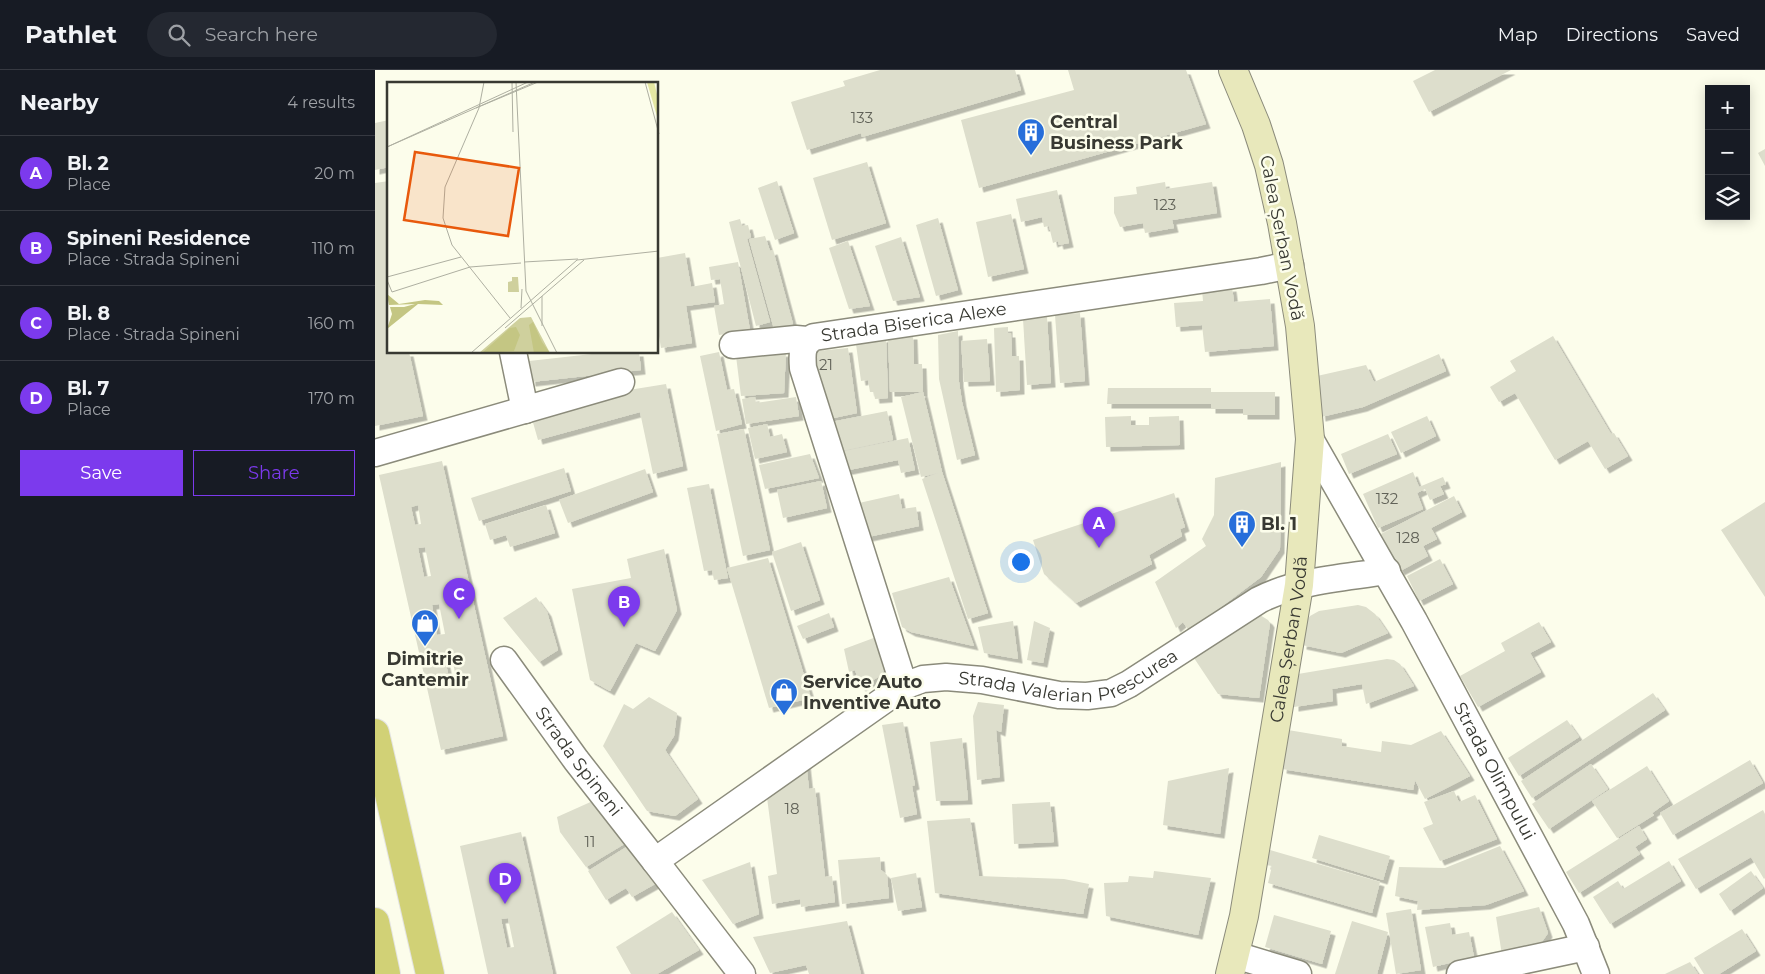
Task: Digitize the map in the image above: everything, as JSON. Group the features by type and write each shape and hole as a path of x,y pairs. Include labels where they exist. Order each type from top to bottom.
{"main road":[{"path":"375,733 430,974"},
{"path":"375,922 386,974"}],"street":[{"name":"Calea Șerban Vodă","path":"1233,70 1256,125 1269,165 1290,265 1301,335 1310,439 1299,585 1244,916 1233,964"},
{"name":"Strada Biserica Alexe","path":"904,686 803,368 803,348 807,340 814,336 1290,265"},
{"path":"733,345 796,339 807,340"},
{"path":"513,354 525,410"},
{"path":"375,453 621,382"},
{"name":"Strada Olimpului","path":"1310,439 1387,571 1576,924 1596,974"},
{"path":"1299,585 1387,571"},
{"name":"Strada Valerian Prescurea","path":"655,861 904,686 923,679 947,677 982,680 1059,695 1087,696 1111,692 1129,684 1273,592 1299,585"},
{"name":"Strada Spineni","path":"504,660 576,760 655,861"},
{"path":"655,861 742,974"},
{"path":"1460,974 1586,947"},
{"path":"1233,964 1299,974"}],"building":[{"name":"Central Business Park","path":"880,70 1015,70 1021,90 862,137 861,133 807,150 791,102 845,86 843,81"},
{"name":"Central Business Park","path":"1068,70 1186,70 1206,124 979,188 961,120 1074,90"},
{"path":"1435,70 1511,70 1429,112 1413,81"},
{"path":"387,120 387,167 375,170 375,123"},
{"path":"1765,149 1765,166 1758,153"},
{"path":"867,162 886,223 832,240 813,178"},
{"path":"387,181 387,354 409,354 423,416 375,426 375,183"},
{"path":"777,181 794,233 775,240 758,188"},
{"path":"1165,182 1166,189 1212,182 1217,213 1172,220 1174,228 1145,233 1143,223 1120,227 1114,213 1114,197 1137,194 1136,187"},
{"path":"1057,190 1069,243 1059,245 1058,241 1053,243 1049,226 1044,227 1042,217 1021,222 1016,199"},
{"path":"1011,214 1024,269 988,277 976,222"},
{"path":"938,218 958,290 936,296 916,225"},
{"path":"740,219 742,226 748,225 751,237 747,239 770,322 756,326 729,222"},
{"path":"765,236 770,251 773,250 793,324 774,329 749,239"},
{"path":"901,237 920,297 893,301 875,246"},
{"path":"848,241 870,306 849,309 829,248"},
{"path":"685,253 691,287 712,283 715,302 686,306 692,343 661,348 659,336 659,258"},
{"path":"738,262 750,330 719,335 714,306 724,304 720,279 711,280 709,267"},
{"path":"1232,287 1234,302 1270,299 1274,346 1205,352 1202,325 1176,327 1174,303 1203,301 1202,290"},
{"path":"1080,313 1085,381 1060,383 1055,315"},
{"path":"1047,317 1051,383 1027,385 1023,319"},
{"path":"1008,327 1008,333 1011,333 1012,356 1019,356 1020,390 996,392 994,328"},
{"path":"958,331 959,382 975,455 957,460 939,379 938,335"},
{"path":"888,335 913,335 914,364 922,364 923,392 890,392"},
{"path":"1553,336 1611,434 1614,433 1628,456 1605,469 1588,441 1555,460 1515,393 1499,402 1490,387 1516,371 1510,361"},
{"path":"886,337 888,398 875,399 874,392 870,392 868,380 861,381 856,344"},
{"path":"987,339 990,381 964,382 961,341"},
{"path":"848,348 857,413 829,419 820,404 814,354 817,351"},
{"path":"719,352 727,390 734,389 742,424 716,431 700,356"},
{"path":"786,352 784,393 741,396 736,356"},
{"path":"592,354 639,354 641,370 531,382 529,361"},
{"path":"1439,354 1446,371 1363,407 1321,417 1317,376 1366,365 1374,382"},
{"path":"666,384 683,466 653,474 640,412 538,440 532,419 635,389"},
{"path":"1108,388 1211,388 1211,392 1275,392 1275,415 1243,415 1243,409 1211,409 1211,404 1107,404"},
{"path":"923,392 942,472 988,613 968,619 922,479 938,473 921,477 901,397"},
{"path":"755,397 756,403 796,397 799,416 746,424 742,399"},
{"path":"887,411 893,440 837,452 831,422"},
{"path":"1131,416 1131,425 1149,425 1149,417 1179,416 1180,445 1106,447 1105,417"},
{"path":"1427,416 1436,436 1401,453 1391,432"},
{"path":"767,424 770,437 782,434 787,452 755,459 748,428"},
{"path":"744,429 770,550 743,556 717,434"},
{"path":"1388,434 1397,454 1349,474 1341,454"},
{"path":"908,438 915,470 901,473 898,460 844,471 840,452"},
{"path":"810,454 819,478 765,489 759,465"},
{"path":"442,461 503,736 441,750 379,475","holes":["418,505 421,524 415,525 411,507","425,547 431,576 424,577 418,548","439,604 445,634 437,635 432,605","452,658 458,687 451,688 445,659"]},
{"name":"Bl. 1","path":"1281,462 1280,549 1261,577 1189,631 1183,622 1176,628 1155,582 1206,546 1202,539 1214,515 1215,478"},
{"path":"564,468 571,491 479,521 471,498"},
{"path":"645,469 653,492 568,523 559,500"},
{"path":"1413,472 1419,487 1443,477 1446,484 1440,486 1444,494 1430,500 1425,489 1417,493 1423,509 1378,528 1363,494"},
{"path":"821,481 827,508 783,518 777,490"},
{"path":"709,484 728,578 714,580 712,570 704,571 687,488"},
{"path":"1174,493 1185,527 1180,529 1182,536 1149,555 1152,564 1076,603 1044,574 1033,540"},
{"path":"899,494 902,509 916,507 919,526 868,537 859,503"},
{"path":"1454,496 1462,512 1431,528 1437,539 1423,546 1428,556 1400,571 1381,534"},
{"path":"1765,502 1765,597 1721,530"},
{"path":"546,505 555,533 510,547 506,535 490,540 485,524"},
{"path":"801,542 820,600 791,611 772,552"},
{"path":"664,549 677,610 655,651 636,643 610,691 590,680 572,589 631,578 627,559"},
{"path":"768,558 811,698 769,708 727,568"},
{"path":"1440,559 1453,584 1419,601 1407,576"},
{"path":"949,577 974,646 911,632 902,627 892,593"},
{"path":"536,597 547,612 558,650 539,662 503,618"},
{"path":"1358,605 1366,607 1375,614 1388,633 1341,653 1302,645 1305,623 1310,616 1319,611"},
{"path":"829,613 834,627 803,639 797,626"},
{"path":"1260,615 1270,623 1259,698 1218,694 1194,658"},
{"path":"1013,621 1018,659 984,653 978,627"},
{"path":"1034,621 1050,628 1043,663 1027,660"},
{"path":"1539,622 1551,642 1530,653 1541,672 1478,707 1460,676 1505,651 1501,643"},
{"path":"879,636 886,660 884,670 880,676 861,687 855,670 849,672 844,649"},
{"path":"1387,659 1394,660 1400,664 1414,686 1366,704 1362,684 1332,689 1333,701 1294,707 1294,681 1298,674"},
{"path":"1653,693 1665,710 1532,798 1521,781"},
{"path":"649,697 677,713 674,736 665,750 698,799 675,816 647,811 603,746 624,704 633,709"},
{"path":"978,702 1004,705 1001,732 996,730 1000,777 977,780 973,716"},
{"path":"1567,720 1579,737 1519,776 1508,758"},
{"path":"903,722 915,785 912,786 917,814 900,818 882,725"},
{"path":"1288,730 1342,739 1342,746 1381,752 1382,741 1411,745 1441,731 1470,776 1425,799 1415,780 1413,790 1282,769"},
{"path":"962,738 968,800 936,801 930,742"},
{"path":"1750,760 1763,783 1673,835 1660,813"},
{"path":"806,762 809,789 815,788 825,877 832,876 835,902 801,907 800,899 772,904 768,876 777,874 766,790"},
{"path":"1591,764 1608,789 1549,829 1532,804"},
{"path":"1647,766 1669,801 1652,813 1654,815 1617,838 1592,801"},
{"path":"1229,768 1220,834 1163,825 1168,781"},
{"path":"1454,791 1459,802 1475,795 1497,839 1440,861 1423,828 1433,824 1424,802"},
{"path":"595,800 626,843 586,867 560,832 557,817"},
{"path":"1050,802 1054,842 1014,844 1012,804"},
{"path":"1763,810 1765,814 1765,878 1751,857 1696,889 1678,859"},
{"path":"970,818 979,876 1064,879 1089,884 1083,914 935,893 927,821"},
{"path":"1639,826 1647,839 1635,847 1640,854 1579,893 1566,872"},
{"path":"521,832 553,974 488,974 460,846","holes":["498,871 501,889 495,890 491,872","508,918 514,947 507,948 501,919"]},
{"path":"1319,835 1390,856 1383,880 1312,858"},
{"path":"628,846 655,884 632,897 626,888 606,900 588,871"},
{"path":"1500,846 1524,891 1486,905 1417,910 1418,901 1395,896 1399,867 1445,868"},
{"path":"1270,850 1380,882 1372,913 1268,883 1272,866 1266,865"},
{"path":"880,857 881,870 887,875 889,898 842,904 838,860"},
{"path":"1669,861 1681,881 1610,924 1593,897 1618,881 1623,889"},
{"path":"750,862 759,914 733,924 702,880"},
{"path":"1154,871 1211,878 1198,935 1106,916 1104,883 1128,882 1129,876 1153,878"},
{"path":"1751,871 1763,888 1730,911 1719,894"},
{"path":"916,873 922,907 898,911 891,878"},
{"path":"1539,907 1548,933 1539,946 1502,955 1496,917"},
{"path":"1411,909 1421,970 1396,974 1386,913"},
{"path":"672,912 699,950 657,974 631,974 616,947"},
{"path":"1274,915 1331,931 1322,964 1265,947"},
{"path":"847,921 861,974 809,974 806,965 770,973 753,937"},
{"path":"1352,921 1388,932 1377,974 1335,974"},
{"path":"1450,923 1452,935 1469,932 1474,957 1433,967 1425,927"},
{"path":"1742,929 1756,951 1719,974 1704,974 1694,958"},
{"path":"1690,962 1698,974 1665,974"}],"place":[{"name":"Central Business Park","path":"1031,156"},
{"name":"Bl. 2","path":"1099,548"},
{"name":"Bl. 1","path":"1242,548"},
{"name":"Bl. 8","path":"459,619"},
{"name":"Spineni Residence","path":"624,627"},
{"name":"Dimitrie Cantemir","path":"425,647"},
{"name":"Service Auto Inventive Auto","path":"784,716"},
{"name":"Bl. 7","path":"505,904"}]}
